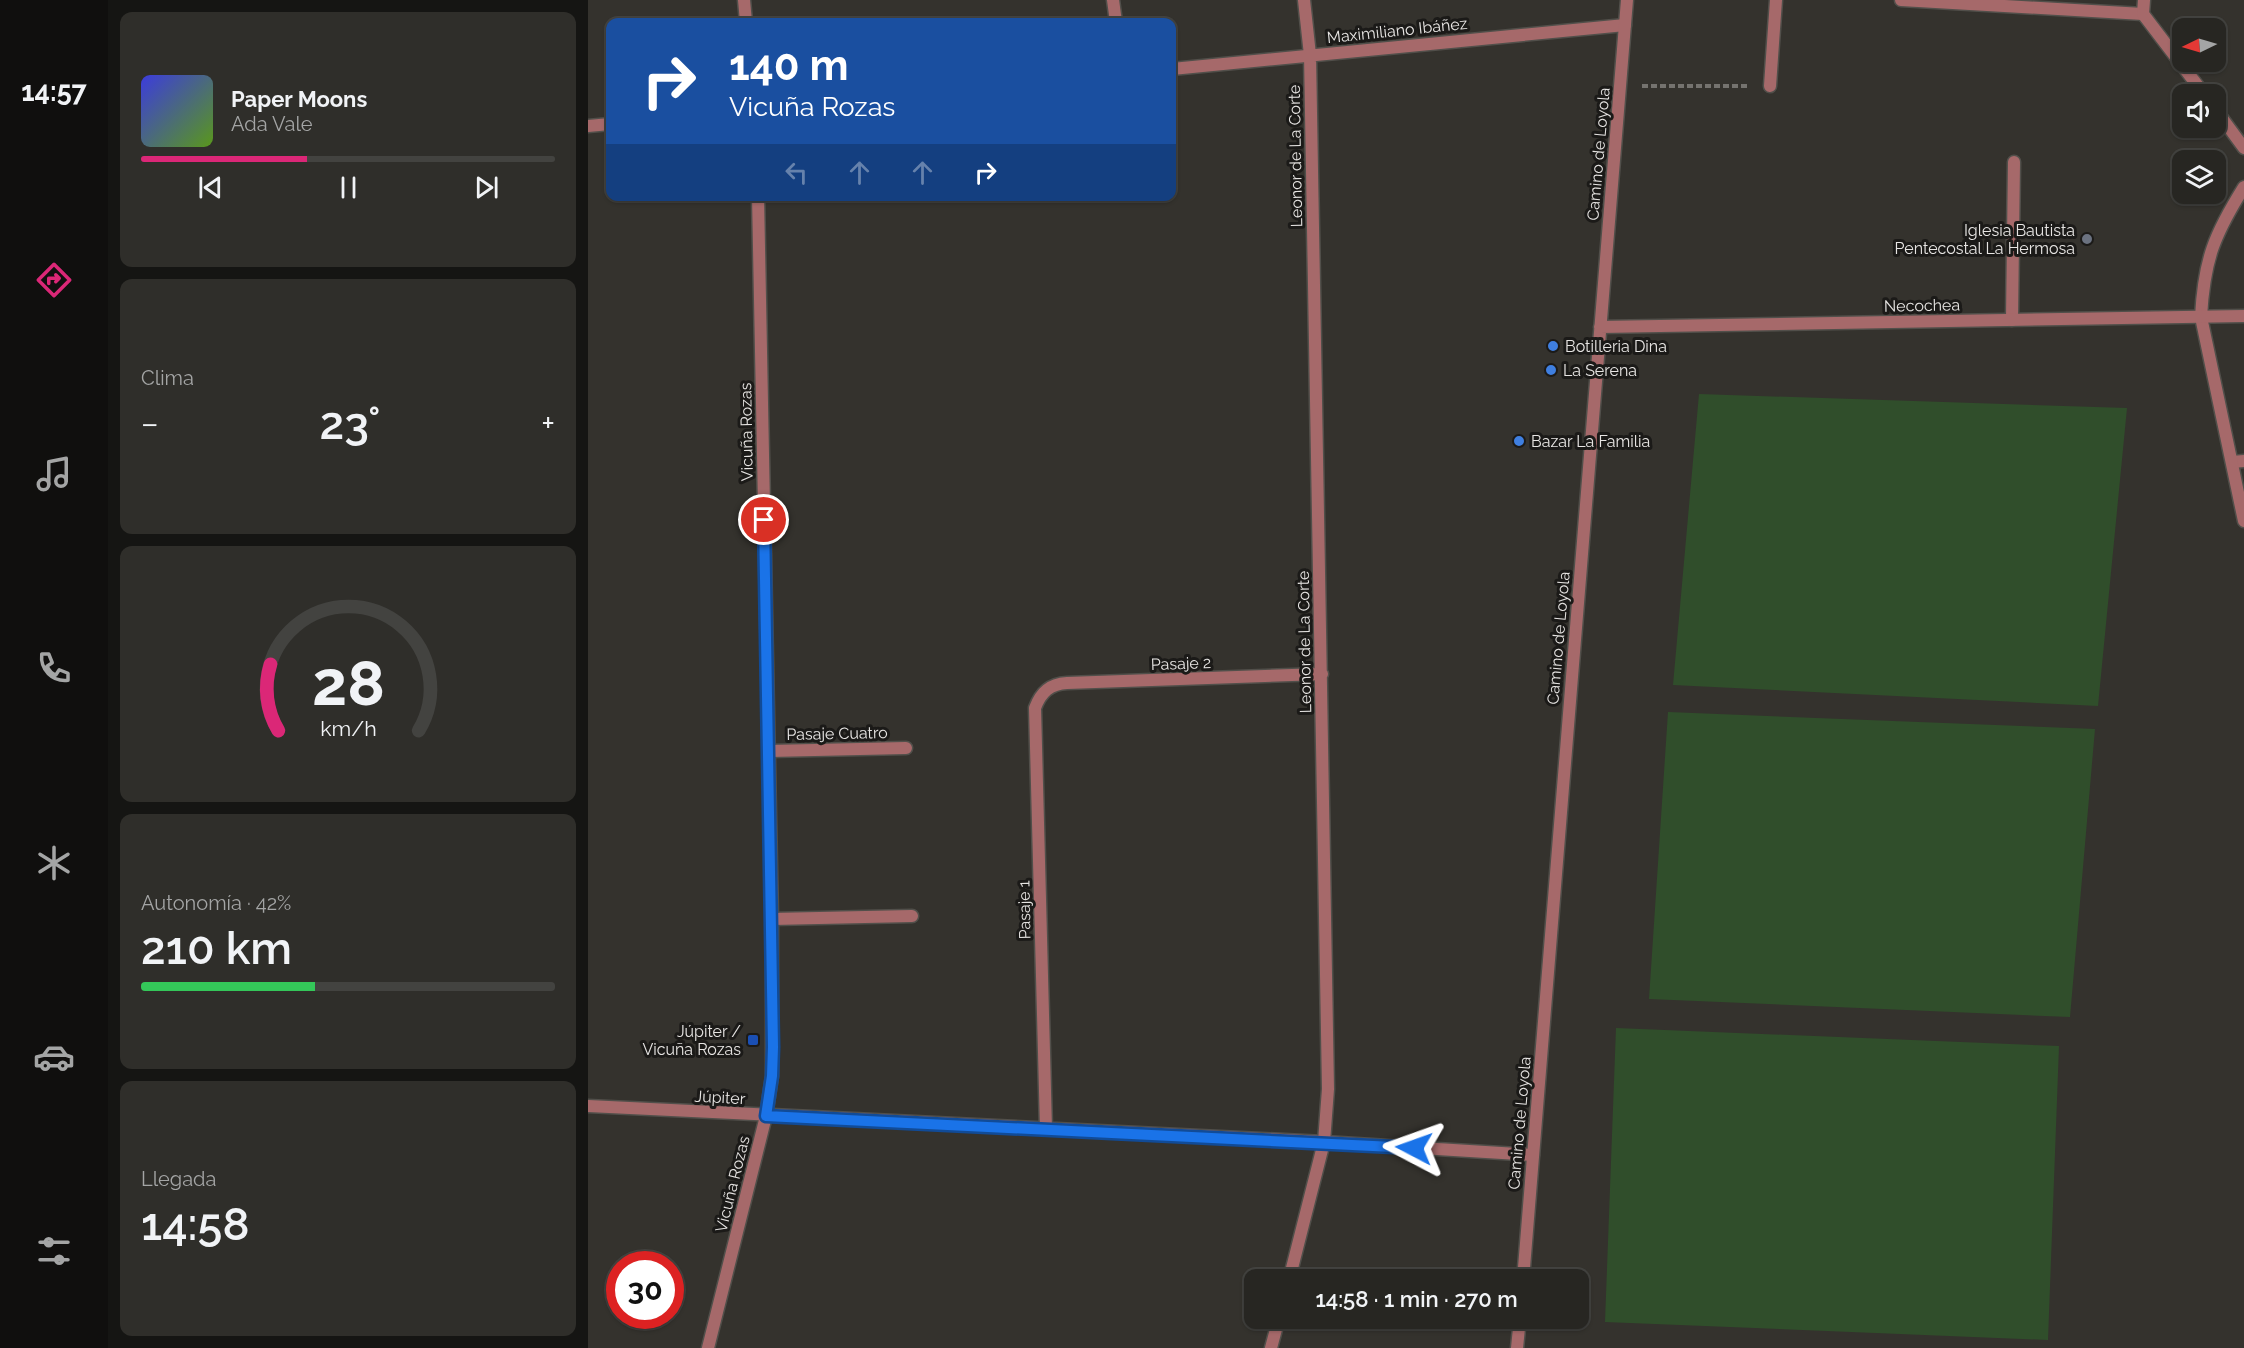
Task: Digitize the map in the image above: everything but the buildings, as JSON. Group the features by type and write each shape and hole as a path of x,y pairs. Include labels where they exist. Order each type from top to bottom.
{"street":[{"path":"744,0 746,18"},
{"path":"1113,0 1115,18"},
{"name":"Leonor de La Corte","path":"1292,1269 1324,1142 1328,1089 1310,55 1304,0"},
{"name":"Camino de Loyola","path":"1524,1269 1627,0"},
{"path":"1770,86 1776,0"},
{"path":"1902,0 2144,14"},
{"path":"2107,0 2114,12"},
{"path":"2144,0 2144,14 2196,84"},
{"name":"Maximiliano Ibáñez","path":"1176,69 1625,25"},
{"path":"588,126 606,124"},
{"path":"2226,124 2244,148"},
{"path":"2012,320 2014,162"},
{"path":"2244,187 2214,240 2203,291 2201,317 2238,461 2244,521"},
{"name":"Vicuña Rozas","path":"708,1348 766,1116 772,1076 772,919 759,201"},
{"name":"Necochea","path":"1600,327 2244,316"},
{"name":"Pasaje 2","path":"1043,692 1050,687 1067,683 1322,674"},
{"name":"Pasaje 1","path":"1043,692 1035,708 1046,1129"},
{"name":"Pasaje Cuatro","path":"769,751 906,748"},
{"path":"772,919 912,916"},
{"name":"Júpiter","path":"588,1106 1324,1142 1533,1155"},
{"path":"1271,1348 1276,1329"},
{"path":"1517,1348 1519,1329"}],"path":[{"path":"1620,86 1770,86"}],"green space":[{"path":"1699,394 2127,408 2098,706 1673,685"},
{"path":"1668,712 2095,729 2070,1017 1649,999"},
{"path":"1616,1028 2059,1046 2048,1340 1605,1322"}],"place":[{"name":"Iglesia Bautista Pentecostal La Hermosa","path":"2087,239"},
{"name":"Botilleria Dina","path":"1553,346"},
{"name":"La Serena","path":"1551,370"},
{"name":"Bazar La Familia","path":"1519,441"},
{"name":"Júpiter / Vicuña Rozas","path":"753,1040"}],"route":[{"path":"764,520 773,1047 770,1097 766,1116 1414,1148"}]}
